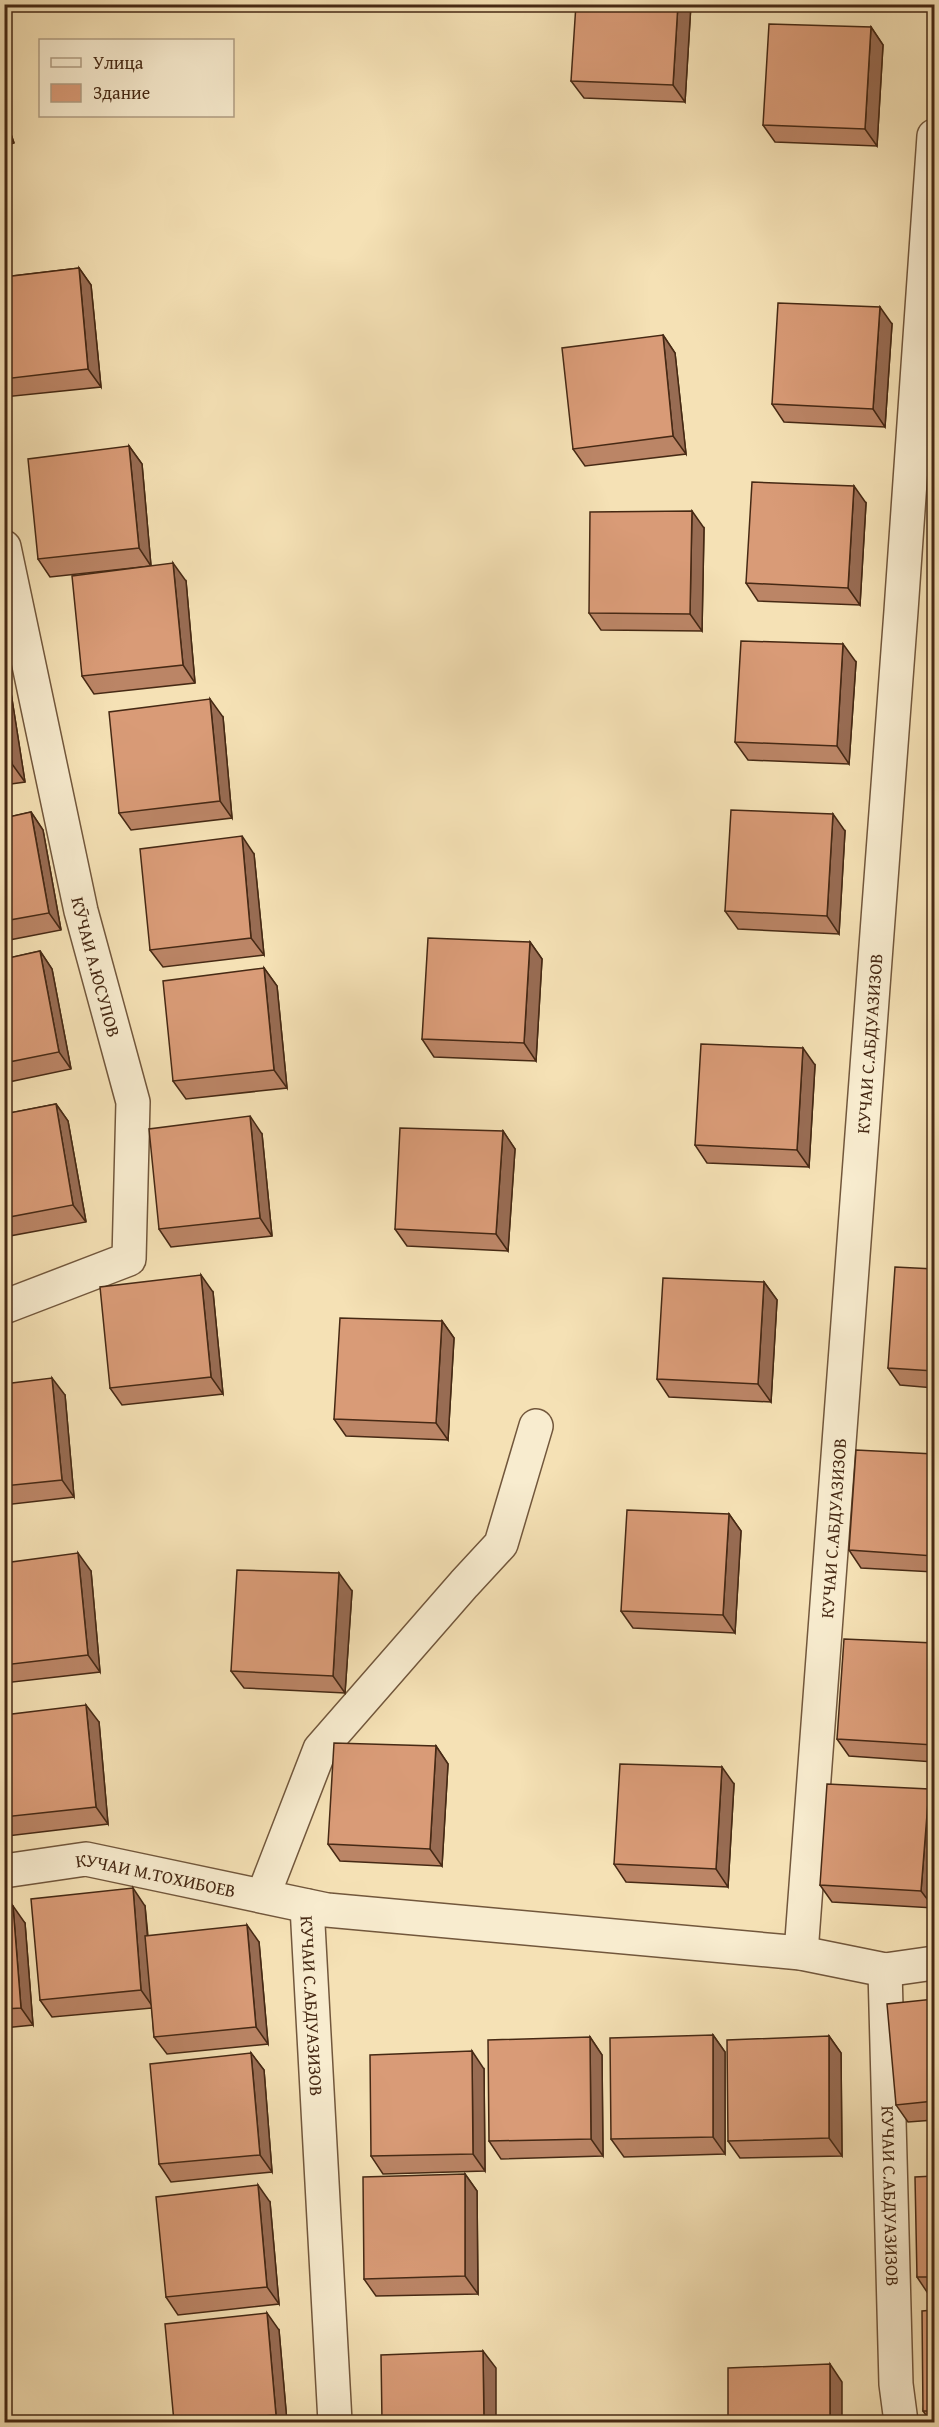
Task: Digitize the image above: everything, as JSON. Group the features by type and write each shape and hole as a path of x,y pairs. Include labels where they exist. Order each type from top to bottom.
{"street":[{"name":"КУЧАИ С.АБДУАЗИЗОВ","path":"801,1953 902,611 934,136"},
{"name":"КӮЧАИ А.ЮСУПОВ","path":"4,547 81,911 133,1102 129,1259 4,1306"},
{"path":"263,1896 320,1749 501,1544 536,1426"},
{"name":"КУЧАИ М.ТОХИБОЕВ","path":"4,1871 86,1859 307,1906"},
{"name":"КУЧАИ С.АБДУАЗИЗОВ","path":"335,2422 307,1906 327,1910 801,1953 885,1970 934,1963"},
{"name":"КУЧАИ С.АБДУАЗИЗОВ","path":"885,1970 896,2384 901,2422"}],"building":[{"path":"576,4 678,4 673,85 571,81"},
{"path":"769,24 871,27 865,129 763,125"},
{"path":"79,268 88,369 4,379 4,277"},
{"path":"778,303 880,307 873,409 772,404"},
{"path":"663,335 673,436 573,449 562,348"},
{"path":"129,446 139,548 38,559 28,459"},
{"path":"752,482 854,486 848,588 746,583"},
{"path":"692,511 690,614 589,613 590,512"},
{"path":"173,563 183,665 82,676 72,576"},
{"path":"741,641 843,644 837,746 735,742"},
{"path":"210,699 220,801 119,813 109,712"},
{"path":"4,713 12,764 4,765"},
{"path":"731,810 833,814 827,916 725,911"},
{"path":"31,812 49,913 4,921 4,818"},
{"path":"242,836 251,938 150,950 140,849"},
{"path":"428,938 530,942 524,1043 422,1039"},
{"path":"40,951 59,1052 4,1063 4,959"},
{"path":"264,968 274,1070 173,1081 163,981"},
{"path":"701,1044 803,1048 797,1150 695,1145"},
{"path":"56,1104 73,1205 4,1218 4,1114"},
{"path":"250,1116 260,1218 159,1229 149,1129"},
{"path":"400,1128 503,1131 496,1234 395,1229"},
{"path":"895,1267 934,1269 934,1371 888,1368"},
{"path":"201,1275 211,1377 110,1388 100,1287"},
{"path":"663,1278 764,1282 758,1384 657,1379"},
{"path":"340,1318 442,1321 436,1423 334,1419"},
{"path":"52,1378 62,1480 4,1486 4,1384"},
{"path":"856,1450 934,1454 934,1556 849,1550"},
{"path":"627,1510 729,1514 723,1615 621,1611"},
{"path":"78,1553 88,1655 4,1665 4,1563"},
{"path":"237,1570 339,1573 333,1676 231,1671"},
{"path":"844,1639 934,1643 934,1745 837,1739"},
{"path":"86,1705 96,1807 4,1817 4,1715"},
{"path":"334,1743 436,1746 430,1849 328,1844"},
{"path":"620,1764 722,1767 716,1869 614,1864"},
{"path":"827,1784 929,1789 921,1891 820,1885"},
{"path":"133,1888 141,1990 40,2000 31,1899"},
{"path":"13,1906 21,2008 4,2009 4,1907"},
{"path":"247,1925 256,2027 154,2037 145,1936"},
{"path":"934,1999 934,2101 896,2105 887,2004"},
{"path":"713,2035 713,2137 611,2139 610,2038"},
{"path":"829,2036 829,2138 728,2141 727,2040"},
{"path":"590,2037 591,2139 489,2141 488,2040"},
{"path":"472,2051 473,2154 371,2156 370,2055"},
{"path":"251,2053 260,2155 159,2164 150,2064"},
{"path":"465,2174 465,2276 364,2279 363,2177"},
{"path":"934,2176 934,2277 917,2277 915,2177"},
{"path":"258,2185 267,2287 166,2297 156,2197"},
{"path":"934,2310 934,2411 923,2411 922,2311"},
{"path":"267,2313 276,2415 174,2422 165,2324"},
{"path":"483,2351 484,2422 382,2422 381,2355"},
{"path":"830,2364 830,2422 728,2422 728,2368"}]}
